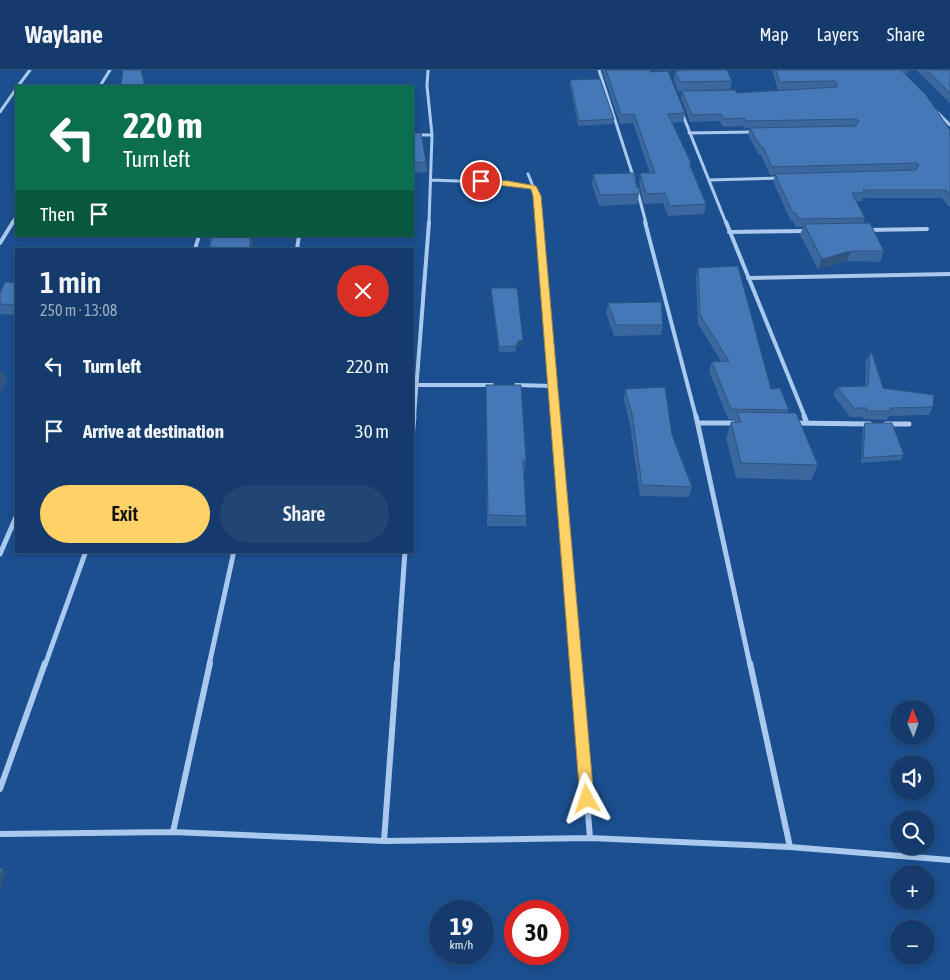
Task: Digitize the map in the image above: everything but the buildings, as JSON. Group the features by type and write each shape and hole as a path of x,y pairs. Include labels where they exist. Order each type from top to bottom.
{"street":[{"path":"19,85 30,70"},
{"path":"101,85 110,70"},
{"path":"414,403 431,180 432,134 427,86 428,70"},
{"path":"598,70 634,177 698,424 790,847"},
{"path":"0,112 15,91"},
{"path":"679,105 807,423"},
{"path":"930,105 950,125"},
{"path":"689,133 757,132"},
{"path":"414,135 432,134"},
{"path":"528,174 537,196 590,838"},
{"path":"709,180 787,178"},
{"path":"431,180 500,182 534,188"},
{"path":"0,243 15,220"},
{"path":"858,230 927,229"},
{"path":"729,232 808,230"},
{"path":"748,278 950,274"},
{"path":"415,385 494,386"},
{"path":"514,386 553,386"},
{"path":"698,424 748,423"},
{"path":"787,423 872,424"},
{"path":"881,424 909,424"},
{"path":"0,554 15,519"},
{"path":"0,789 85,553"},
{"path":"173,832 234,553"},
{"path":"384,841 404,553"},
{"path":"0,834 173,832 384,841 590,838 790,847 950,860"}],"route":[{"path":"481,181 508,183 534,188 537,196 587,799"}]}
